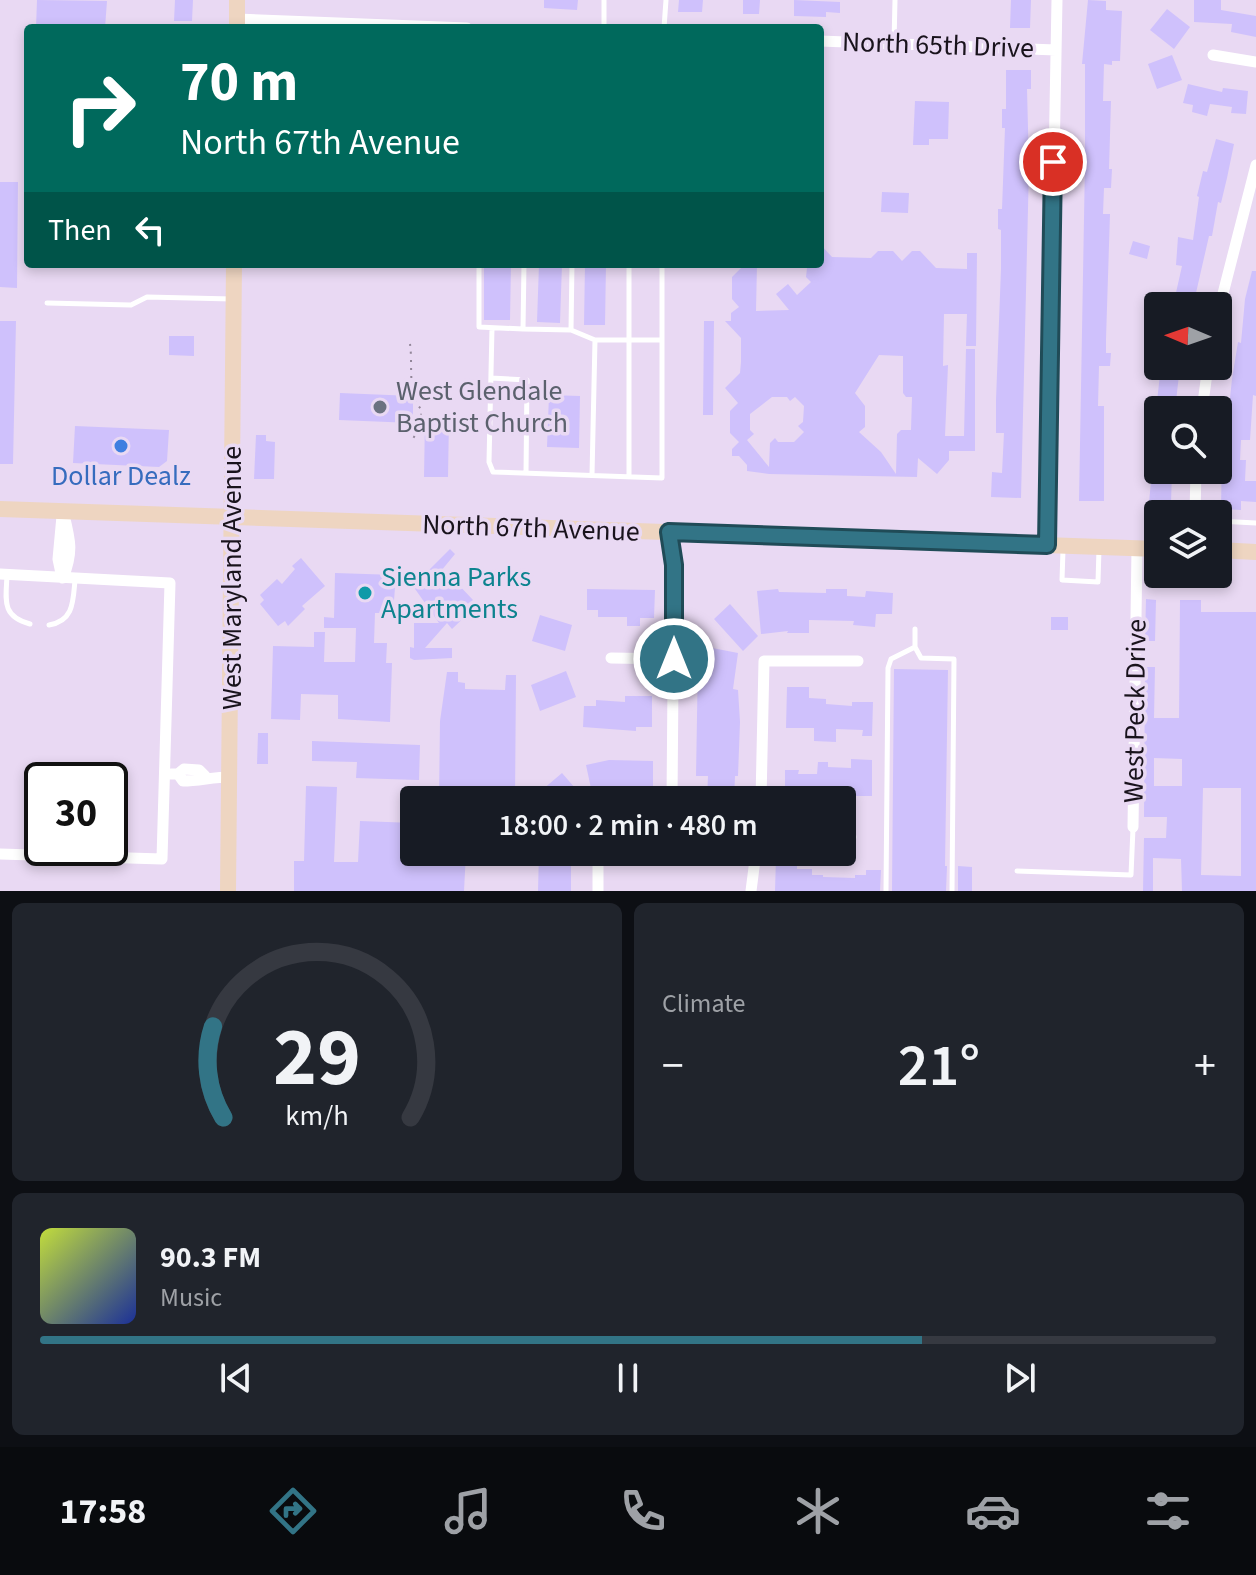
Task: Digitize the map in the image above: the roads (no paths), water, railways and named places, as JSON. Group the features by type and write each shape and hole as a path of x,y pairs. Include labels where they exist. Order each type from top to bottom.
{"main road":[{"path":"237,0 237,24"},
{"name":"West Maryland Avenue","path":"228,891 234,268"},
{"name":"North 67th Avenue","path":"0,509 1144,548"},
{"path":"1232,551 1256,552"}],"street":[{"path":"1055,545 1057,0"},
{"name":"North 65th Drive","path":"824,41 1056,50"},
{"path":"1213,55 1256,62"},
{"path":"1223,292 1256,165"},
{"path":"63,511 71,542 69,578"},
{"path":"669,532 674,565 672,786"},
{"name":"West Peck Drive","path":"1133,827 1137,548"},
{"path":"0,854 162,859 170,583 4,574"},
{"path":"611,658 674,659"},
{"path":"761,786 764,661 858,661"},
{"path":"164,774 178,774 184,769 199,770 205,776 230,777"},
{"path":"598,866 598,891"},
{"path":"751,891 754,866"}],"lane":[{"path":"604,0 604,24"},
{"path":"664,24 666,0"},
{"path":"894,44 895,0"},
{"path":"479,268 479,327 571,330 595,340 662,340"},
{"path":"523,329 524,268"},
{"path":"571,330 572,268"},
{"path":"629,268 629,476"},
{"path":"492,328 489,462 493,472 662,478 662,268"},
{"path":"47,303 131,305 147,297 234,299"},
{"path":"592,475 595,340"},
{"path":"491,378 527,380 526,473"},
{"path":"1232,522 1256,523"},
{"path":"1055,545 1062,580 1098,582 1099,547"},
{"path":"4,574 5,602 10,614 30,624"},
{"path":"49,625 60,623 72,609 69,578"},
{"path":"915,629 915,647 921,658 954,659 952,891"},
{"path":"886,891 888,668 891,659 915,647"},
{"path":"1017,871 1131,875 1133,827"}],"place":[{"name":"West Glendale Baptist Church","path":"380,407"},
{"name":"Dollar Dealz","path":"121,446"},
{"name":"Sienna Parks Apartments","path":"365,593"}]}
